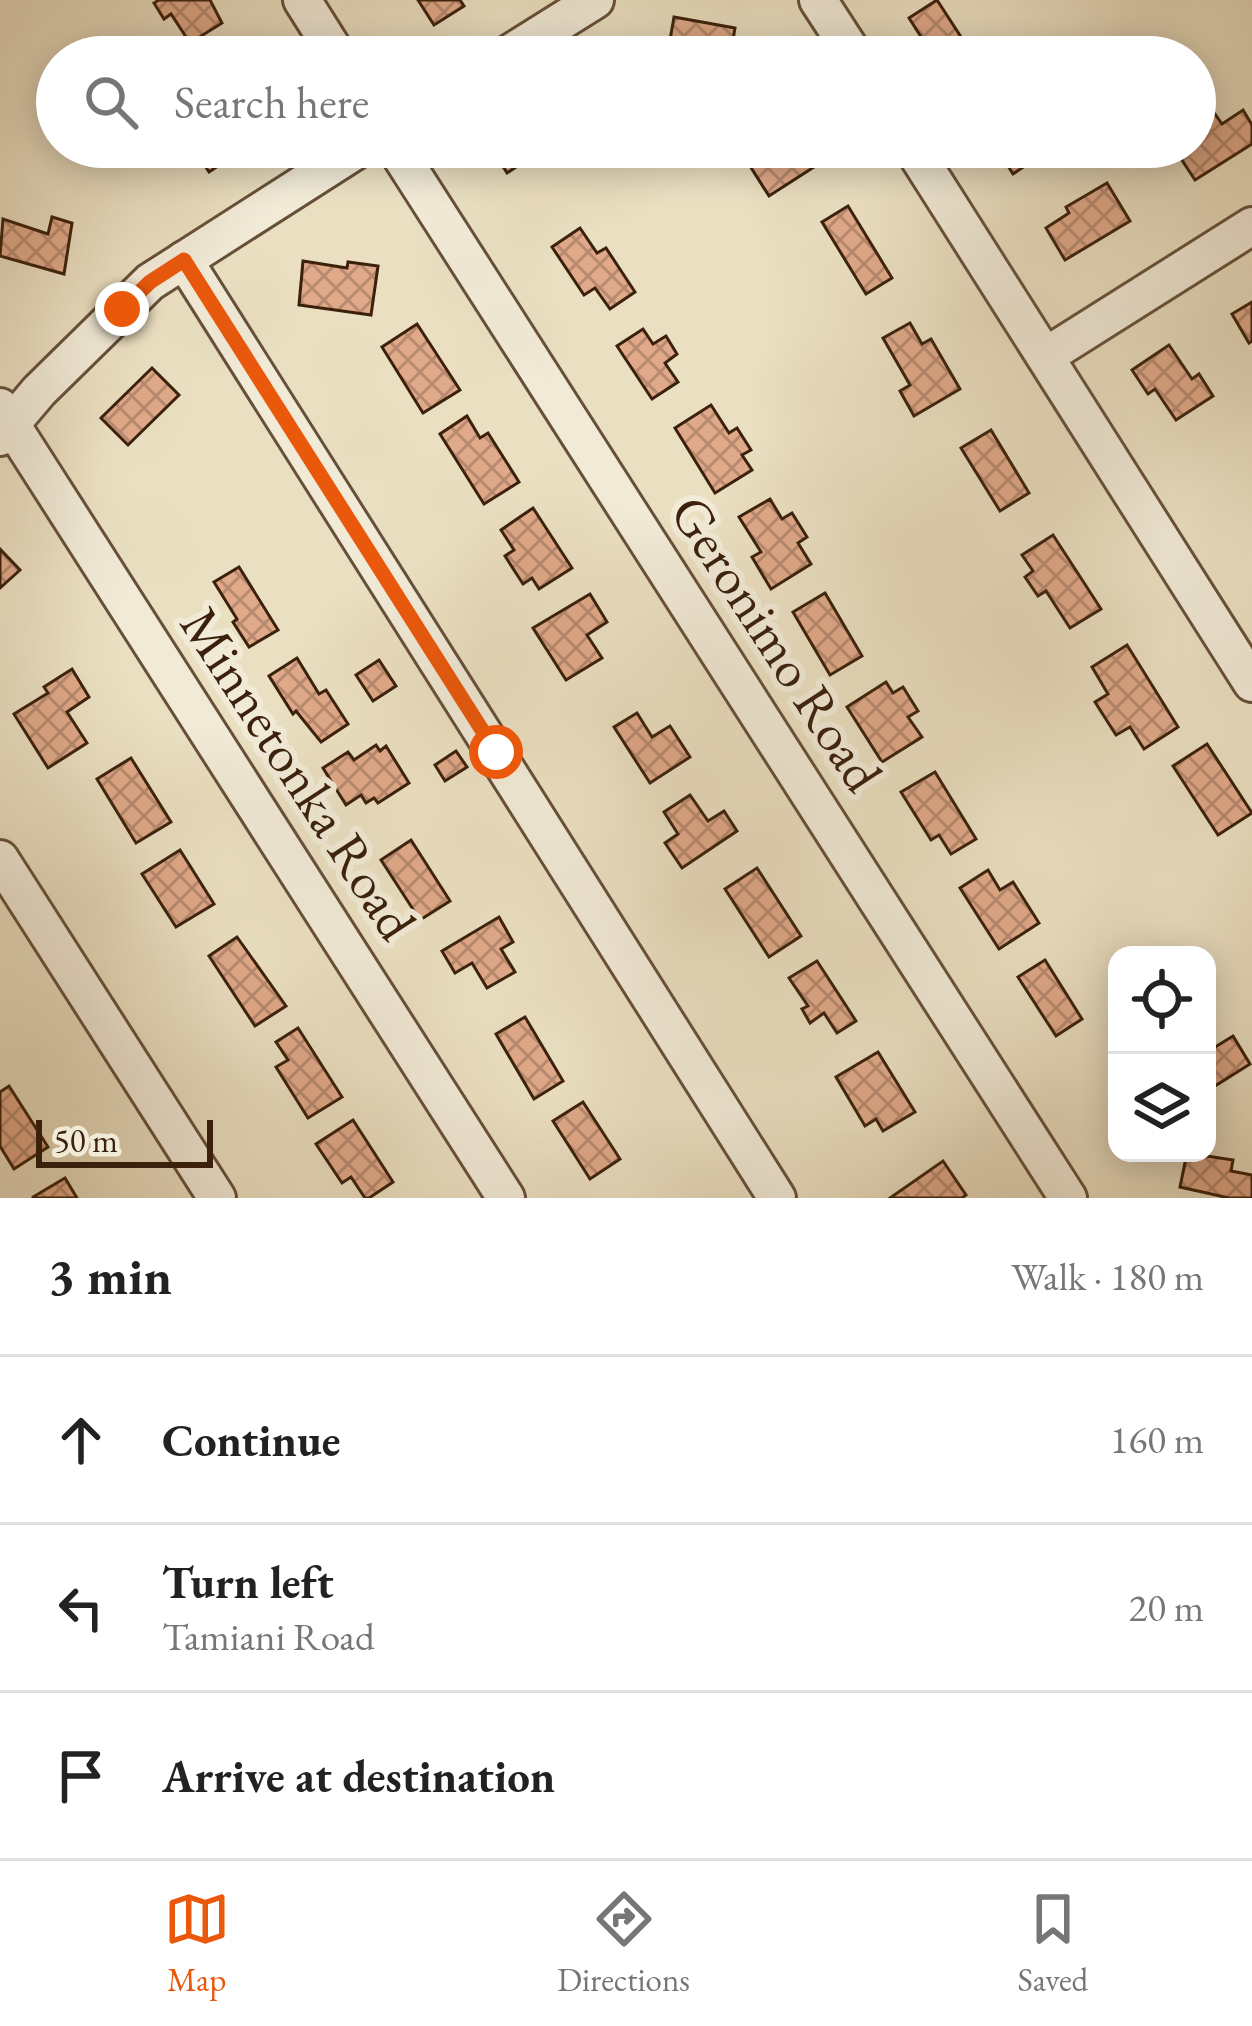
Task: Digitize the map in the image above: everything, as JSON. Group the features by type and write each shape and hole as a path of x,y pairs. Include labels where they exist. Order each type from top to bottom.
{"street":[{"path":"302,0 325,36"},
{"path":"538,36 595,0"},
{"path":"818,0 841,36"},
{"path":"4,423 150,282 328,168"},
{"name":"Geronimo Road","path":"408,168 1068,1198"},
{"path":"925,168 1252,682"},
{"path":"1046,356 1252,226"},
{"path":"184,260 777,1198"},
{"name":"Minnetonka Road","path":"4,423 506,1198"},
{"path":"0,860 217,1198"}],"building":[{"path":"210,0 222,23 201,36 185,36 171,14 164,19 154,3"},
{"path":"418,0 460,0 464,6 434,25"},
{"path":"937,0 960,36 921,36 909,18"},
{"path":"674,17 735,28 734,36 671,36"},
{"path":"1243,110 1252,125 1252,144 1216,167 1216,115 1222,124"},
{"path":"751,168 812,168 769,196"},
{"path":"1187,168 1214,168 1195,180"},
{"path":"1107,183 1130,221 1065,260 1046,228 1069,213 1066,207"},
{"path":"848,206 892,278 866,294 822,222"},
{"path":"52,217 72,223 64,274 0,256 3,219 48,234"},
{"path":"580,228 597,253 606,248 635,292 610,309 595,288 584,295 552,247"},
{"path":"303,261 347,268 348,262 378,266 371,315 299,305"},
{"path":"1252,302 1252,341 1249,343 1232,314"},
{"path":"910,323 922,344 931,339 960,389 914,416 900,391 910,385 883,338"},
{"path":"417,324 460,390 423,413 382,347"},
{"path":"643,329 653,344 666,336 677,354 665,363 678,382 652,399 617,346"},
{"path":"1169,345 1192,379 1199,374 1213,396 1176,420 1155,389 1148,394 1132,370"},
{"path":"152,368 179,395 128,445 101,418"},
{"path":"711,405 729,433 737,428 751,450 742,455 752,470 715,493 675,428"},
{"path":"467,416 480,438 488,433 519,482 484,504 440,434"},
{"path":"991,430 1029,493 1000,511 961,448"},
{"path":"770,499 782,519 792,513 807,537 798,543 811,564 771,589 752,557 761,552 739,517"},
{"path":"533,508 572,568 539,589 532,578 523,584 505,556 514,550 501,530"},
{"path":"1053,535 1101,609 1070,628 1046,591 1038,596 1025,577 1033,571 1022,555"},
{"path":"0,549 20,570 0,588"},
{"path":"239,567 278,630 249,647 214,582"},
{"path":"825,593 862,656 830,675 793,612"},
{"path":"590,594 607,622 587,635 602,658 566,680 533,628"},
{"path":"1127,645 1178,727 1144,749 1130,727 1116,735 1095,702 1108,694 1092,667"},
{"path":"297,658 319,694 326,690 348,724 321,742 296,711 293,714 269,676"},
{"path":"379,660 396,686 373,701 356,675"},
{"path":"72,669 89,697 67,712 87,743 48,768 14,714 48,693 44,687"},
{"path":"886,682 893,693 903,687 918,711 908,717 922,737 882,762 847,707"},
{"path":"637,713 652,737 670,726 690,757 650,783 614,727"},
{"path":"1207,744 1252,813 1218,835 1173,766"},
{"path":"376,745 380,751 386,746 409,783 378,803 374,798 366,803 361,795 346,805 323,768 348,752 354,760"},
{"path":"456,751 467,767 445,781 435,765"},
{"path":"131,758 171,822 136,843 97,779"},
{"path":"935,772 976,839 951,854 939,835 931,840 901,792"},
{"path":"690,795 708,821 724,811 737,831 682,868 665,843 678,834 664,812"},
{"path":"411,840 450,901 420,920 381,860"},
{"path":"180,850 214,904 176,927 142,874"},
{"path":"757,868 801,936 769,957 725,889"},
{"path":"988,870 1000,890 1013,882 1039,923 999,949 960,888"},
{"path":"499,917 513,942 501,949 515,972 487,988 472,963 455,973 442,951"},
{"path":"237,937 286,1006 255,1026 209,956"},
{"path":"1045,960 1082,1019 1056,1036 1018,977"},
{"path":"817,961 856,1021 837,1033 824,1013 810,1023 802,1009 808,1006 789,978"},
{"path":"525,1017 563,1081 534,1099 496,1034"},
{"path":"298,1028 342,1097 308,1118 276,1067 288,1060 276,1042"},
{"path":"1233,1036 1250,1064 1216,1085 1216,1054 1216,1046"},
{"path":"878,1052 915,1112 883,1131 876,1119 865,1126 836,1077"},
{"path":"9,1086 48,1147 14,1169 0,1146 0,1092"},
{"path":"583,1102 620,1159 590,1179 553,1121"},
{"path":"353,1120 393,1182 369,1198 351,1177 342,1183 316,1144"},
{"path":"1233,1160 1231,1171 1252,1175 1252,1198 1180,1187 1185,1162"},
{"path":"943,1161 966,1195 962,1198 890,1198"},
{"path":"65,1178 77,1198 33,1198 33,1197"}],"route":[{"path":"122,309 150,282 184,260 496,752"}]}
